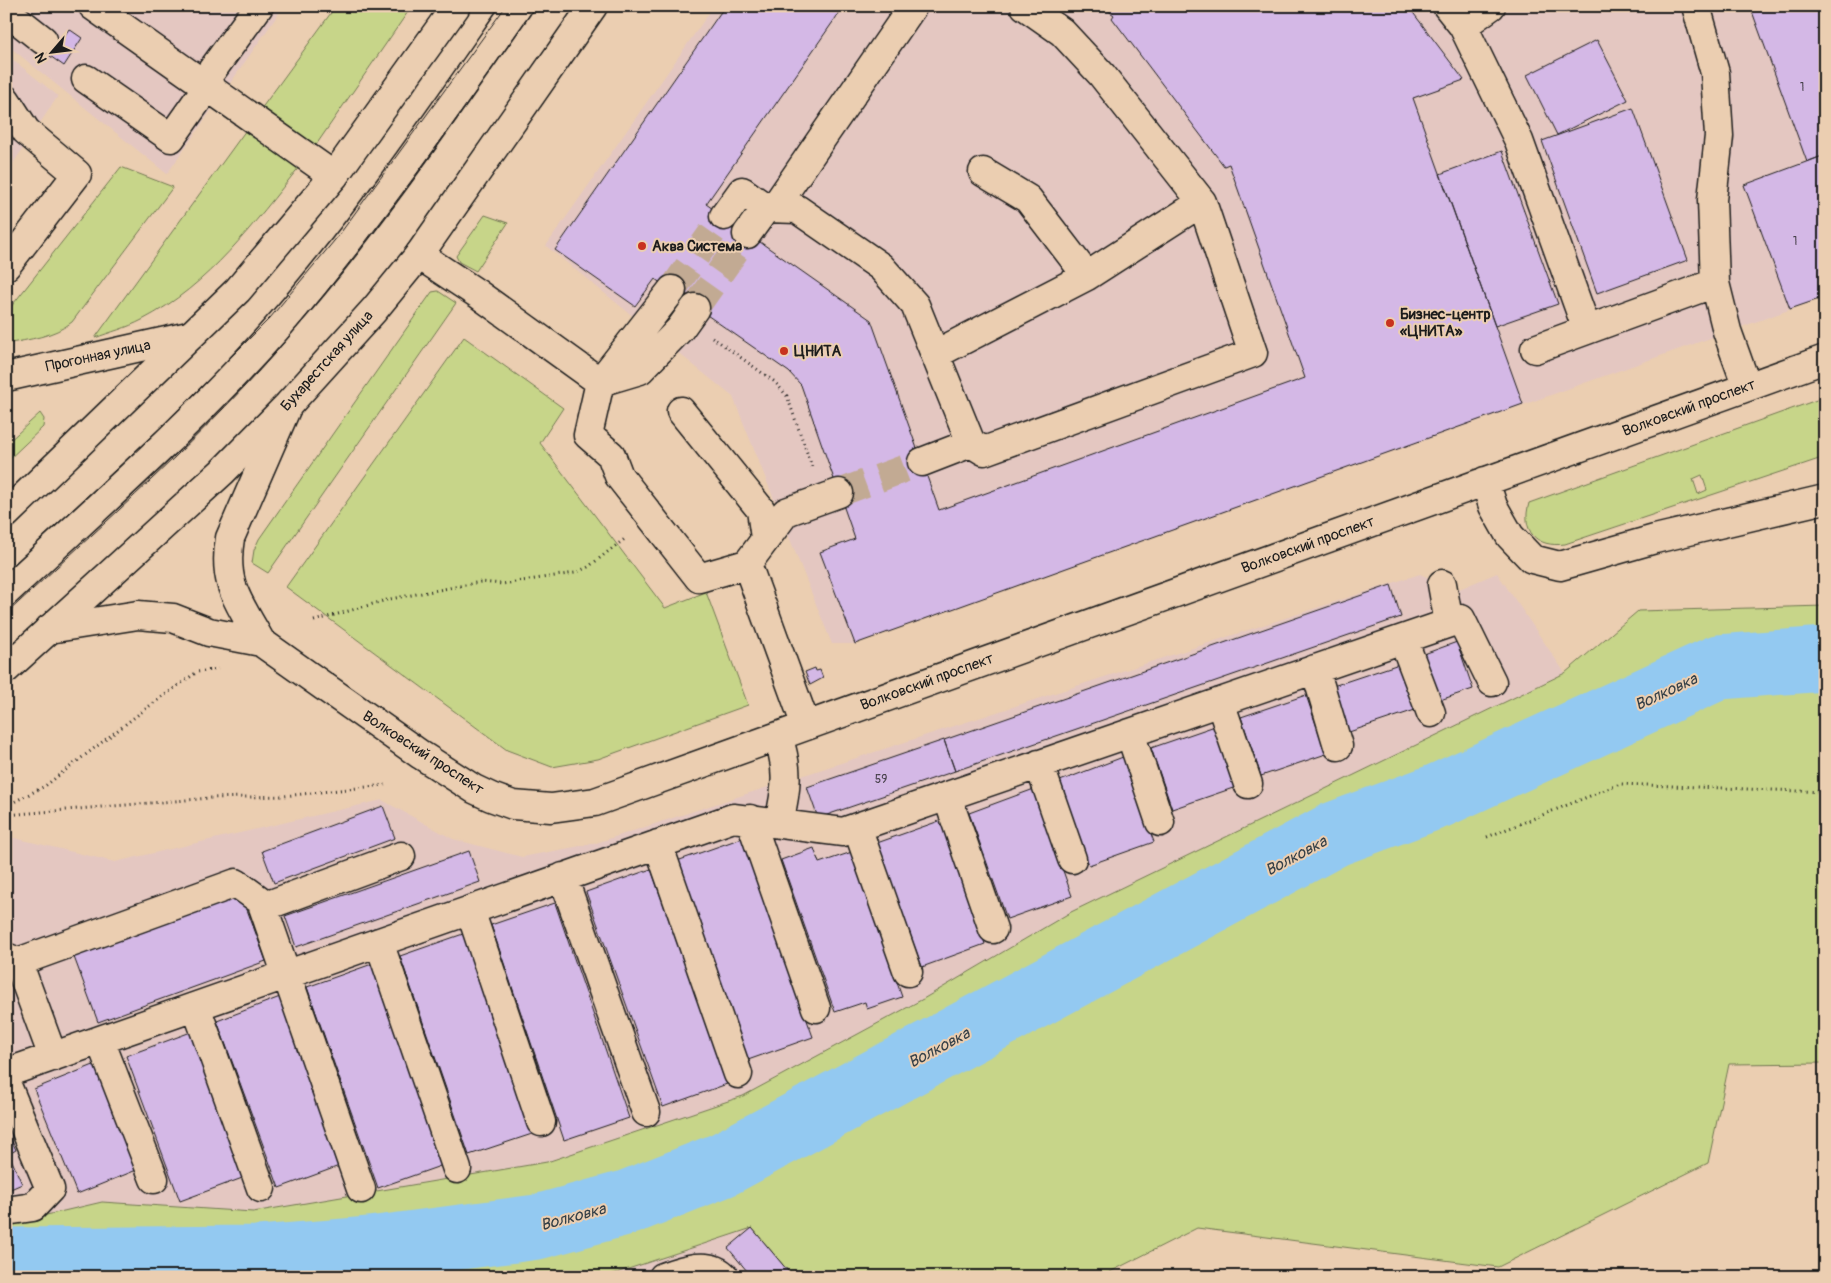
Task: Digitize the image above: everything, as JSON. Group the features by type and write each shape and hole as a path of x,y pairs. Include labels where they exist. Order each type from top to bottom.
{"street":[{"path":"93,6 334,176"},
{"path":"86,79 172,138 205,85 259,6"},
{"path":"6,514 238,290 334,176 456,6"},
{"path":"6,592 209,399 275,331 334,261 384,196 518,6"},
{"name":"Бухарестская улица","path":"6,669 222,472 288,405 419,255 593,6"},
{"path":"747,234 770,208 913,6"},
{"path":"724,216 742,191 770,208 798,209 881,267 915,305 971,443 984,451 1253,353 1202,202 1102,75 1062,32 1025,6"},
{"path":"1491,6 1455,16 1519,141 1587,330"},
{"path":"1696,6 1716,82 1719,136 1712,200 1715,283 1728,331 1747,387"},
{"path":"6,11 43,40"},
{"path":"6,100 26,131 77,174 6,266"},
{"path":"983,172 1028,199 1087,276"},
{"path":"936,354 1087,276 1202,202"},
{"path":"419,255 478,294 600,382"},
{"path":"1535,349 1715,283"},
{"path":"672,290 600,382 588,435 611,455 619,476 699,578 747,564 786,512 831,496"},
{"path":"600,382 640,370 691,314"},
{"name":"Прогонная улица","path":"6,376 189,336"},
{"name":"Волковский проспект","path":"49,629 138,615 173,618 209,632 261,642 474,789 522,806 551,808 595,802 1825,359"},
{"path":"261,642 235,597 226,560 230,538 288,405"},
{"path":"681,411 761,510 765,538"},
{"path":"922,462 971,443"},
{"path":"1485,481 1494,506 1510,536 1532,559 1560,566 1655,539 1825,499"},
{"path":"747,564 806,726"},
{"path":"1442,584 1449,623"},
{"path":"6,1074 732,818 779,822 843,832 1461,619 1492,682"},
{"path":"1403,639 1431,713"},
{"path":"1315,669 1338,746"},
{"path":"1220,702 1248,784"},
{"path":"1130,733 1160,822"},
{"path":"778,736 786,762 787,789 779,822"},
{"path":"1039,764 1072,859"},
{"path":"947,796 993,928"},
{"path":"750,819 816,1008"},
{"path":"857,827 908,972"},
{"path":"658,844 738,1074"},
{"path":"263,907 401,856"},
{"path":"563,878 646,1112"},
{"path":"52,1057 12,959 236,883 261,901 362,1189"},
{"path":"470,910 541,1122"},
{"path":"379,942 457,1169"},
{"path":"196,1006 262,1188"},
{"path":"100,1040 154,1179"},
{"path":"6,1083 50,1188 33,1207 6,1211"},
{"path":"663,1277 703,1267 719,1270 725,1277"}],"path":[{"path":"691,314 775,382 787,396 831,496"},
{"path":"314,621 390,599 481,582 502,584 575,573 588,567 652,518"},
{"path":"6,806 45,786 144,710 198,672 218,669"},
{"path":"1487,837 1620,784 1825,792"},
{"path":"6,815 210,798 284,796 385,785"}],"shaded area":[{"path":"6,6 284,6 167,174 6,44"},
{"path":"714,6 1825,6 1825,297 855,644 832,644 733,397 546,246"},
{"path":"6,54 58,96 6,174"},
{"path":"1497,573 1565,673 1071,912 923,999 743,1096 547,1162 253,1212 102,1202 6,1227 6,836 115,862 382,800 453,839 522,857 596,843 1420,574 1457,590"},
{"path":"752,1228 793,1277 604,1277"}],"green space":[{"path":"336,6 412,6 316,145 261,109"},
{"path":"246,130 300,166 229,252 189,289 166,306 142,320 95,338"},
{"path":"121,167 173,187 72,322 49,334 6,344 6,309 10,308"},
{"path":"485,215 508,223 476,271 459,262 456,256"},
{"path":"438,291 456,303 268,573 252,563 254,550 259,539 432,292"},
{"path":"464,337 563,408 540,443 665,608 706,592 748,705 598,759 552,767 507,750 286,587"},
{"path":"1825,397 1825,457 1565,544 1555,545 1546,543 1533,536 1527,522 1529,503","holes":["1702,475 1707,490 1698,494 1693,479"]},
{"path":"40,413 44,419 43,427 6,462 6,444"},
{"path":"1825,606 1825,1063 1729,1064 1708,1163 1498,1267 1197,1228 1100,1277 793,1277 752,1228 604,1277 6,1277 6,1227 38,1217 102,1202 253,1212 547,1162 743,1096 923,999 1071,912 1565,673 1638,611"}],"building":[{"name":"Бизнес-центр «ЦНИТА»","path":"725,6 844,6 706,204 871,320 939,510 1305,378 1229,164 1224,166 1112,18 1114,15 1102,6 1408,6 1464,80 1413,98 1523,404 855,644 820,552 855,539 801,385 789,372 655,279 635,306 555,250"},
{"path":"1750,6 1820,6 1825,20 1825,155 1807,162"},
{"path":"69,29 82,38 64,66 50,56"},
{"path":"1597,40 1628,100 1557,135 1527,75"},
{"path":"1633,108 1688,260 1597,293 1542,141"},
{"path":"1502,151 1558,304 1495,326 1440,174"},
{"path":"1825,155 1825,297 1790,309 1744,185"},
{"path":"1391,585 1401,617 955,771 944,740"},
{"path":"1457,642 1473,689 1440,700 1424,654"},
{"path":"1399,664 1415,710 1349,732 1333,686"},
{"path":"815,668 816,671 820,670 823,678 810,685 805,672"},
{"path":"1306,695 1326,754 1261,776 1241,717"},
{"path":"1215,726 1236,787 1172,809 1151,748"},
{"path":"944,740 955,771 818,818 807,787"},
{"path":"1123,757 1154,842 1089,865 1060,781"},
{"path":"1034,789 1072,896 1007,919 969,813"},
{"path":"383,806 395,838 274,883 262,851"},
{"path":"942,820 985,944 922,967 877,843"},
{"path":"742,838 813,1037 748,1060 677,861"},
{"path":"814,848 819,863 852,852 902,997 867,1009 865,1002 835,1012 781,860"},
{"path":"469,851 480,882 296,947 285,916"},
{"path":"651,869 727,1084 663,1107 586,892"},
{"path":"242,896 266,961 98,1022 74,957"},
{"path":"555,903 629,1118 564,1140 491,925"},
{"path":"463,934 532,1134 469,1155 400,956"},
{"path":"372,964 443,1165 378,1188 307,987"},
{"path":"280,997 342,1165 279,1188 217,1021"},
{"path":"191,1032 245,1177 180,1201 126,1056"},
{"path":"96,1064 139,1169 77,1194 34,1089"},
{"path":"6,1129 16,1150 9,1154 22,1184 6,1191"},
{"path":"752,1228 793,1277 752,1277 728,1248"}],"waterway":[{"name":"Волковка","path":"6,1260 259,1258 370,1249 537,1227 629,1202 722,1165 1335,834 1438,796 1719,667 1825,659"}],"tunnel":[{"path":"672,290 724,216"},
{"path":"695,308 747,234"},
{"path":"839,493 922,462"}],"tram line":[{"path":"6,572 161,427 270,318 339,235 506,6"},
{"path":"6,614 154,477 260,370 325,293 388,213 536,6"}],"place":[{"name":"Аква Система","path":"642,246"},
{"name":"Бизнес-центр «ЦНИТА»","path":"1390,323"},
{"name":"ЦНИТА","path":"784,351"}]}
